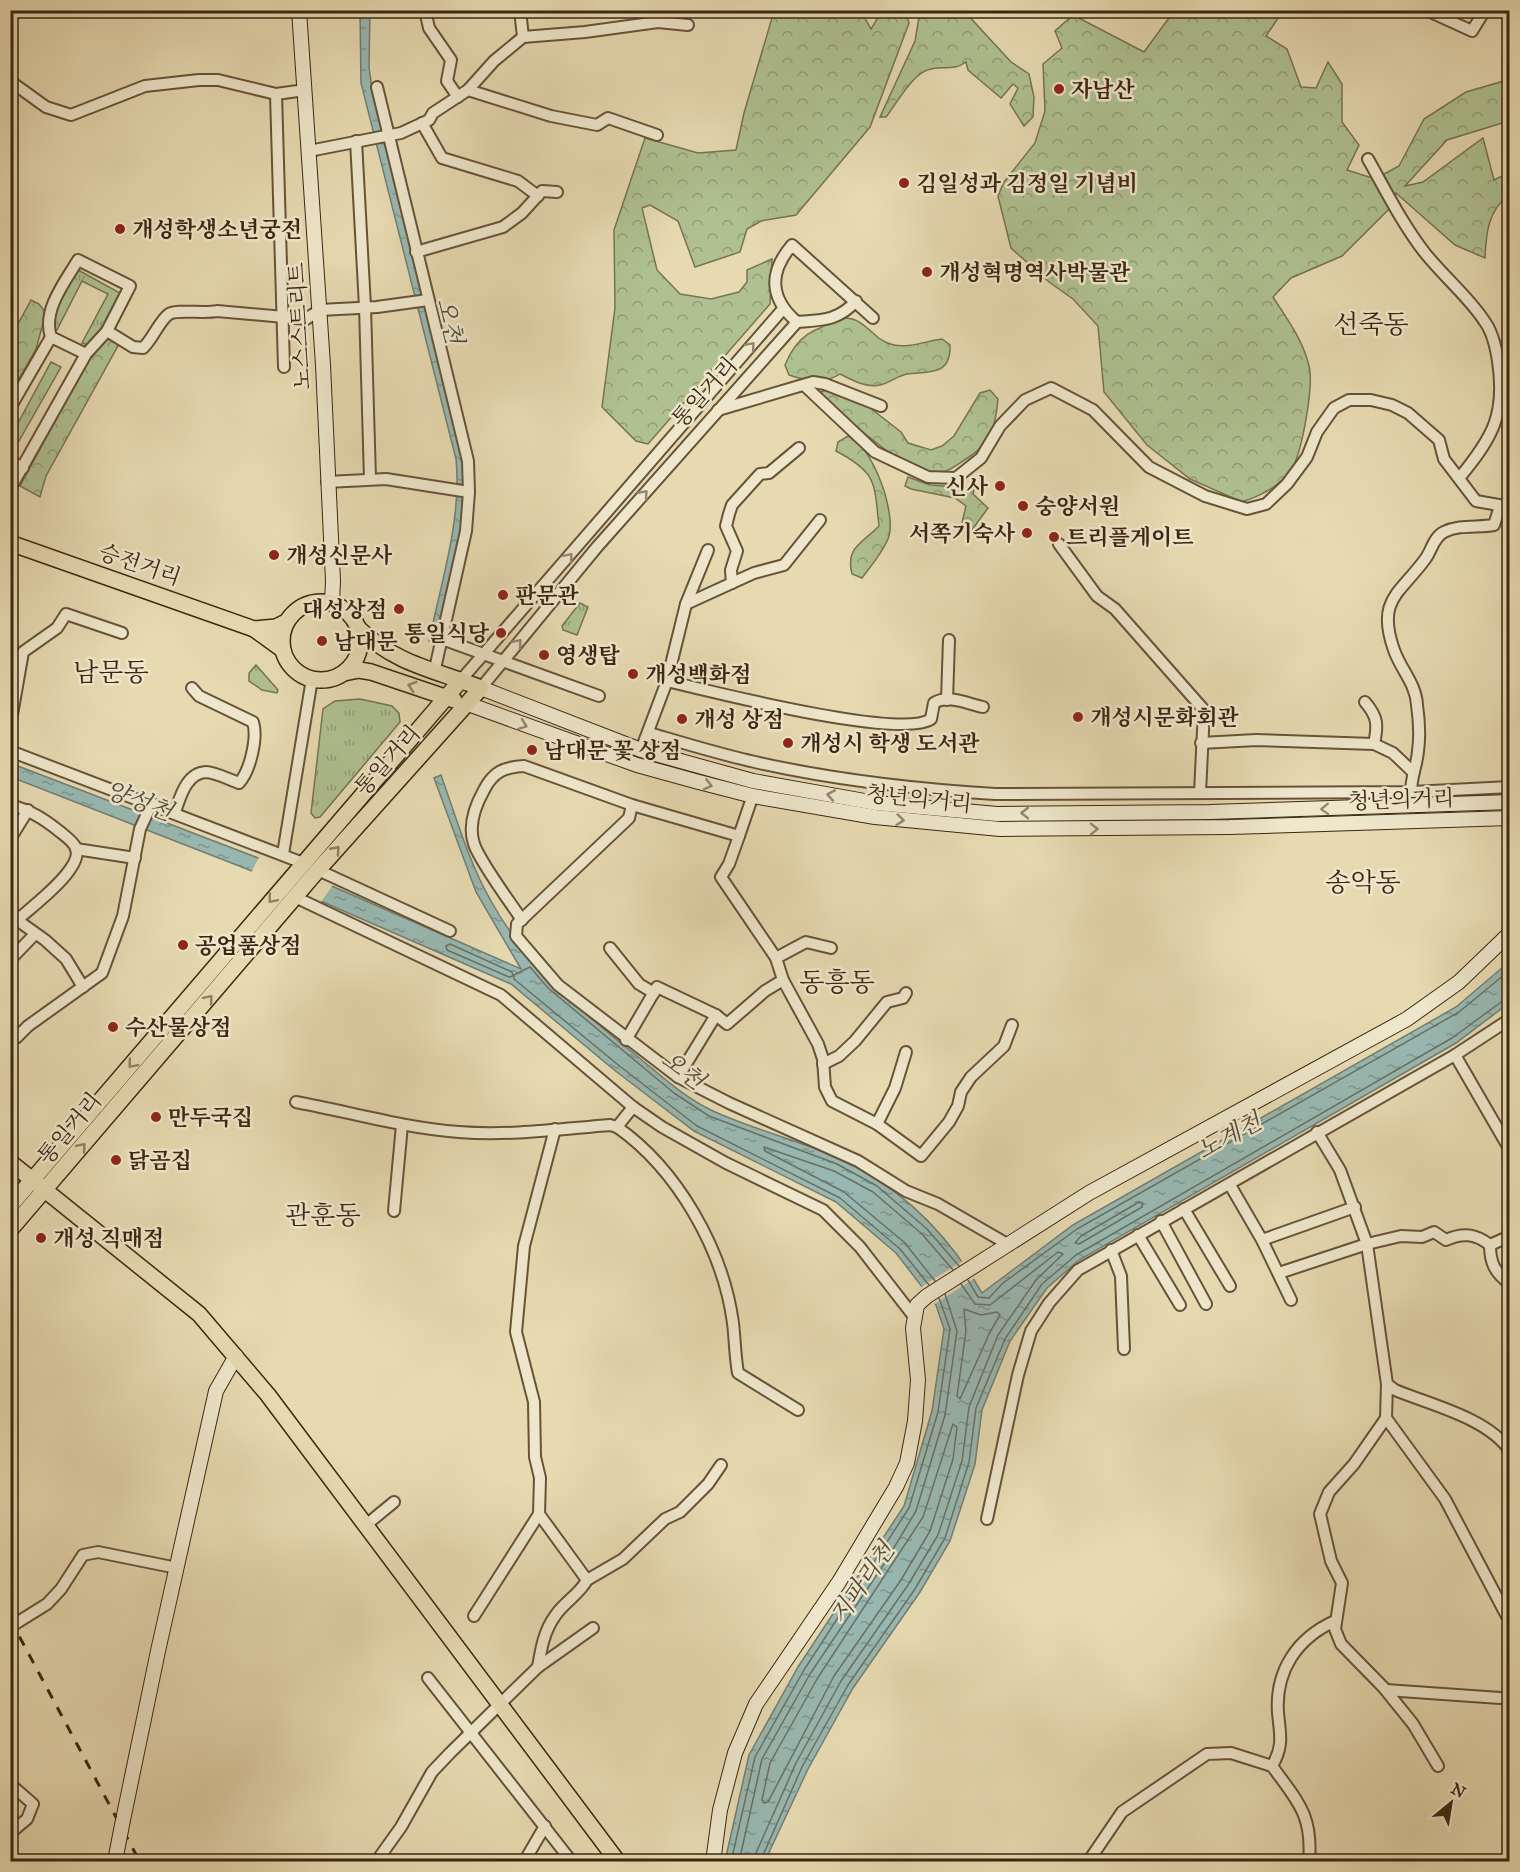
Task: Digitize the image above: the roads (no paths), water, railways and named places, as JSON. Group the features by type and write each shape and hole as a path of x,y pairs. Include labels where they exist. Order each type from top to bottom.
{"main road":[{"name":"노스스트리트","path":"299,10 320,310 333,581 332,603"},
{"name":"승전거리","path":"10,543 254,629"},
{"path":"310,603 332,603 343,608 358,628 360,648 351,666 344,672 323,680 312,679 293,669 283,650 281,641 286,622 292,614 310,603"},
{"path":"254,629 276,627 286,622"},
{"name":"청년의거리","path":"358,628 387,652 641,750 753,781 876,803 997,814 1210,812 1509,802"},
{"path":"254,629 283,650"},
{"name":"청년의거리","path":"344,672 359,670 371,672 468,704 637,765 753,795 875,817 1000,829 1230,827 1509,818"},
{"name":"통일거리","path":"10,1206 461,680"},
{"name":"통일거리","path":"10,1230 318,870 481,688"},
{"path":"713,1862 720,1810 735,1753 756,1704 839,1582 896,1486 907,1463 915,1421 918,1380 913,1328 918,1305 927,1296 1010,1245 1407,1019 1459,982 1509,933"},
{"path":"10,1162 199,1314 236,1356 366,1525 618,1862"},
{"path":"115,1861 216,1391 236,1356"}],"street":[{"path":"425,10 429,28 451,60 447,81 458,97"},
{"path":"520,10 524,37"},
{"path":"1426,10 1472,31 1485,10"},
{"path":"309,151 391,135 422,123 468,90 494,61 524,37 585,32 658,22 688,25"},
{"path":"10,81 46,107 71,115 145,86 188,81 218,80 276,94 305,90"},
{"path":"377,87 391,135 416,252 423,301 463,434 468,491 466,531 434,672"},
{"path":"468,90 551,116 597,126 608,118 657,135"},
{"path":"276,94 284,367"},
{"path":"422,123 442,158 518,182 538,196"},
{"path":"356,141 365,307 370,478"},
{"path":"1368,159 1424,251 1487,324 1495,346 1502,386 1501,406 1496,424 1482,450 1460,477"},
{"path":"416,252 503,227 522,213 538,196 548,190 557,192"},
{"path":"856,302 848,310 827,321 797,322 783,309 778,299 776,274 779,263 792,245 856,302 873,318"},
{"path":"10,489 86,354 107,330 130,286 78,260 51,307 48,328 51,337 86,354"},
{"path":"107,330 133,347 143,348 153,339 169,314 174,312 207,315 217,311 306,319 320,310 423,301"},
{"name":"통일거리","path":"461,680 783,309"},
{"name":"통일거리","path":"481,688 717,410 797,322"},
{"path":"10,408 51,337"},
{"path":"717,410 804,385 825,384 881,406"},
{"path":"804,385 875,452 928,477 956,478 981,458 1000,426 1025,400 1051,388 1093,410 1149,467 1205,496 1247,509 1266,504 1287,484 1307,457 1321,424 1334,408 1349,400 1371,400 1408,413 1439,440 1444,459 1460,477 1476,501 1505,506 1494,525 1476,525 1446,531 1438,536 1426,558 1394,594 1389,606 1389,630 1394,651 1413,686 1417,703 1419,751 1413,772 1411,792"},
{"path":"732,583 731,570 737,551 726,526 732,505 760,474 769,473 799,448"},
{"path":"10,461 23,468"},
{"path":"327,482 370,478 468,491"},
{"path":"686,604 754,573 784,565 820,520"},
{"path":"1059,544 1097,596 1115,609 1204,710 1200,743 1200,793"},
{"path":"641,750 667,681 686,604 708,550"},
{"path":"10,726 23,652 57,628 66,614 122,633"},
{"path":"442,639 599,696"},
{"path":"946,700 949,640"},
{"path":"284,854 312,679"},
{"path":"667,681 810,713 899,724 927,722 931,719 934,703 946,700 983,707"},
{"path":"175,812 186,784 206,772 239,783 245,776 256,731 253,722 199,696 192,688"},
{"path":"1365,702 1376,714 1378,726 1374,744"},
{"path":"649,733 753,762 879,784 995,794 1411,792 1509,786"},
{"path":"1200,743 1256,740 1374,744 1393,753 1413,772"},
{"path":"11,751 150,807 175,812 303,863"},
{"path":"522,920 474,845 472,824 476,805 490,777 507,766 524,766 632,805 739,836"},
{"path":"753,795 729,864 721,877 776,958 783,980 818,1044 825,1087 832,1101 877,1124 921,1156 949,1122 958,1106 961,1092 971,1077 1004,1046 1012,1025"},
{"path":"632,805 629,818 517,924 516,936 558,986 626,1040 678,1077 756,1116 858,1161 906,1191 938,1204 1010,1245"},
{"path":"10,806 28,810 54,827 76,849 135,858"},
{"path":"16,1038 28,1026 102,973 123,916 141,829 150,807"},
{"path":"10,839 28,810"},
{"path":"76,849 76,857 64,879 13,918 66,959 83,987"},
{"path":"318,870 450,931"},
{"path":"295,897 501,995 633,1107 662,1127 831,1216 860,1247 915,1318"},
{"path":"10,960 35,934"},
{"path":"776,958 806,942 831,948"},
{"path":"610,948 639,984 654,993"},
{"path":"626,1040 657,987 716,1016 727,1024 765,991 783,980"},
{"path":"823,1064 839,1056 855,1041 887,1002 903,998 906,993"},
{"path":"678,1077 716,1016"},
{"path":"987,1519 1018,1375 1031,1330 1062,1286 1078,1270 1114,1246 1230,1185 1317,1132 1455,1055 1509,1019"},
{"path":"877,1124 896,1088 906,1052"},
{"path":"1455,1055 1509,1150"},
{"path":"296,1102 402,1125 459,1132 616,1126 633,1107"},
{"path":"394,1211 402,1125"},
{"path":"616,1126 664,1171 683,1193 697,1218 721,1274 732,1322 733,1350 738,1373 798,1410"},
{"path":"474,1616 539,1515 540,1478 535,1457 534,1402 516,1332 524,1246 555,1129"},
{"path":"1317,1132 1340,1170 1367,1244 1387,1384 1386,1418 1354,1464 1329,1492 1320,1514 1331,1560 1342,1583 1335,1621 1341,1644 1386,1690 1413,1724 1438,1766"},
{"path":"1230,1185 1262,1240 1291,1300"},
{"path":"1262,1240 1354,1207"},
{"path":"1184,1209 1230,1286"},
{"path":"1161,1221 1206,1304"},
{"path":"1279,1273 1367,1244 1401,1236 1422,1237 1434,1232 1446,1240 1471,1235 1480,1237 1490,1245"},
{"path":"1138,1235 1179,1305"},
{"path":"1490,1245 1509,1236"},
{"path":"1490,1245 1490,1260 1498,1275 1509,1284"},
{"path":"1114,1246 1121,1276 1124,1349"},
{"path":"1387,1384 1395,1390 1472,1420 1502,1440 1509,1451"},
{"path":"1386,1418 1445,1499 1509,1622"},
{"path":"538,1666 543,1639 555,1615 581,1590 587,1580 623,1559 664,1519 680,1512 708,1484 721,1465"},
{"path":"366,1525 394,1502"},
{"path":"539,1515 587,1580"},
{"path":"10,1627 47,1604 61,1589 83,1555 98,1552 177,1568"},
{"path":"1272,1766 1282,1740 1278,1700 1284,1669 1293,1652 1306,1637 1335,1621"},
{"path":"376,1862 401,1827 432,1772 470,1731 500,1705 510,1692 538,1666 593,1628"},
{"path":"428,1678 572,1862"},
{"path":"1386,1690 1500,1698"},
{"path":"1088,1862 1122,1812 1207,1754 1230,1754 1272,1766 1307,1817 1310,1831 1309,1862"},
{"path":"10,1784 33,1804 27,1819 15,1829"},
{"path":"524,1862 544,1826"}],"water":[{"path":"360,11 370,11 369,67 372,89 463,459 461,529 438,643 429,641 453,528 457,482 456,459 361,83"},
{"name":"지파리천","path":"10,763 334,887 521,969 476,892 434,778 441,775 469,856 491,901 520,945 554,984 612,1036 691,1099 744,1124 840,1159 884,1184 904,1199 939,1232 969,1271 982,1293 1073,1225 1456,1007 1509,962 1509,1003 1456,1043 1079,1260 1047,1288 1010,1341 982,1410 975,1464 950,1541 920,1592 853,1688 808,1769 765,1861 725,1861 749,1755 798,1667 904,1506 932,1411 944,1329 936,1305 896,1253 836,1202 694,1131 613,1069 511,984 252,871 11,777"}],"railway":[{"path":"10,1619 140,1862"}],"place":[{"name":"자남산","path":"1059,89"},
{"name":"김일성과 김정일 기념비","path":"904,183"},
{"name":"개성학생소년궁전","path":"120,229"},
{"name":"개성혁명역사박물관","path":"927,272"},
{"name":"신사","path":"1000,486"},
{"name":"숭양서원","path":"1023,506"},
{"name":"서쪽기숙사","path":"1027,533"},
{"name":"트리플게이트","path":"1054,537"},
{"name":"개성신문사","path":"274,555"},
{"name":"판문관","path":"503,595"},
{"name":"대성상점","path":"399,609"},
{"name":"통일식당","path":"501,633"},
{"name":"남대문","path":"322,641"},
{"name":"영생탑","path":"544,655"},
{"name":"개성백화점","path":"633,674"},
{"name":"개성시문화회관","path":"1078,717"},
{"name":"개성 상점","path":"682,719"},
{"name":"개성시 학생 도서관","path":"788,743"},
{"name":"남대문 꽃 상점","path":"532,750"},
{"name":"공업품상점","path":"183,945"},
{"name":"수산물상점","path":"113,1027"},
{"name":"만두국집","path":"156,1117"},
{"name":"닭곰집","path":"116,1160"},
{"name":"개성 직매점","path":"41,1238"}],"district":[{"name":"선죽동","path":"1371,324"},
{"name":"남문동","path":"111,672"},
{"name":"송악동","path":"1363,882"},
{"name":"동흥동","path":"837,982"},
{"name":"관훈동","path":"323,1215"}],"water label":[{"name":"오천","path":"450,321"},
{"name":"양성천","path":"139,801"},
{"name":"오천","path":"683,1070"},
{"name":"노계천","path":"1229,1136"}]}
